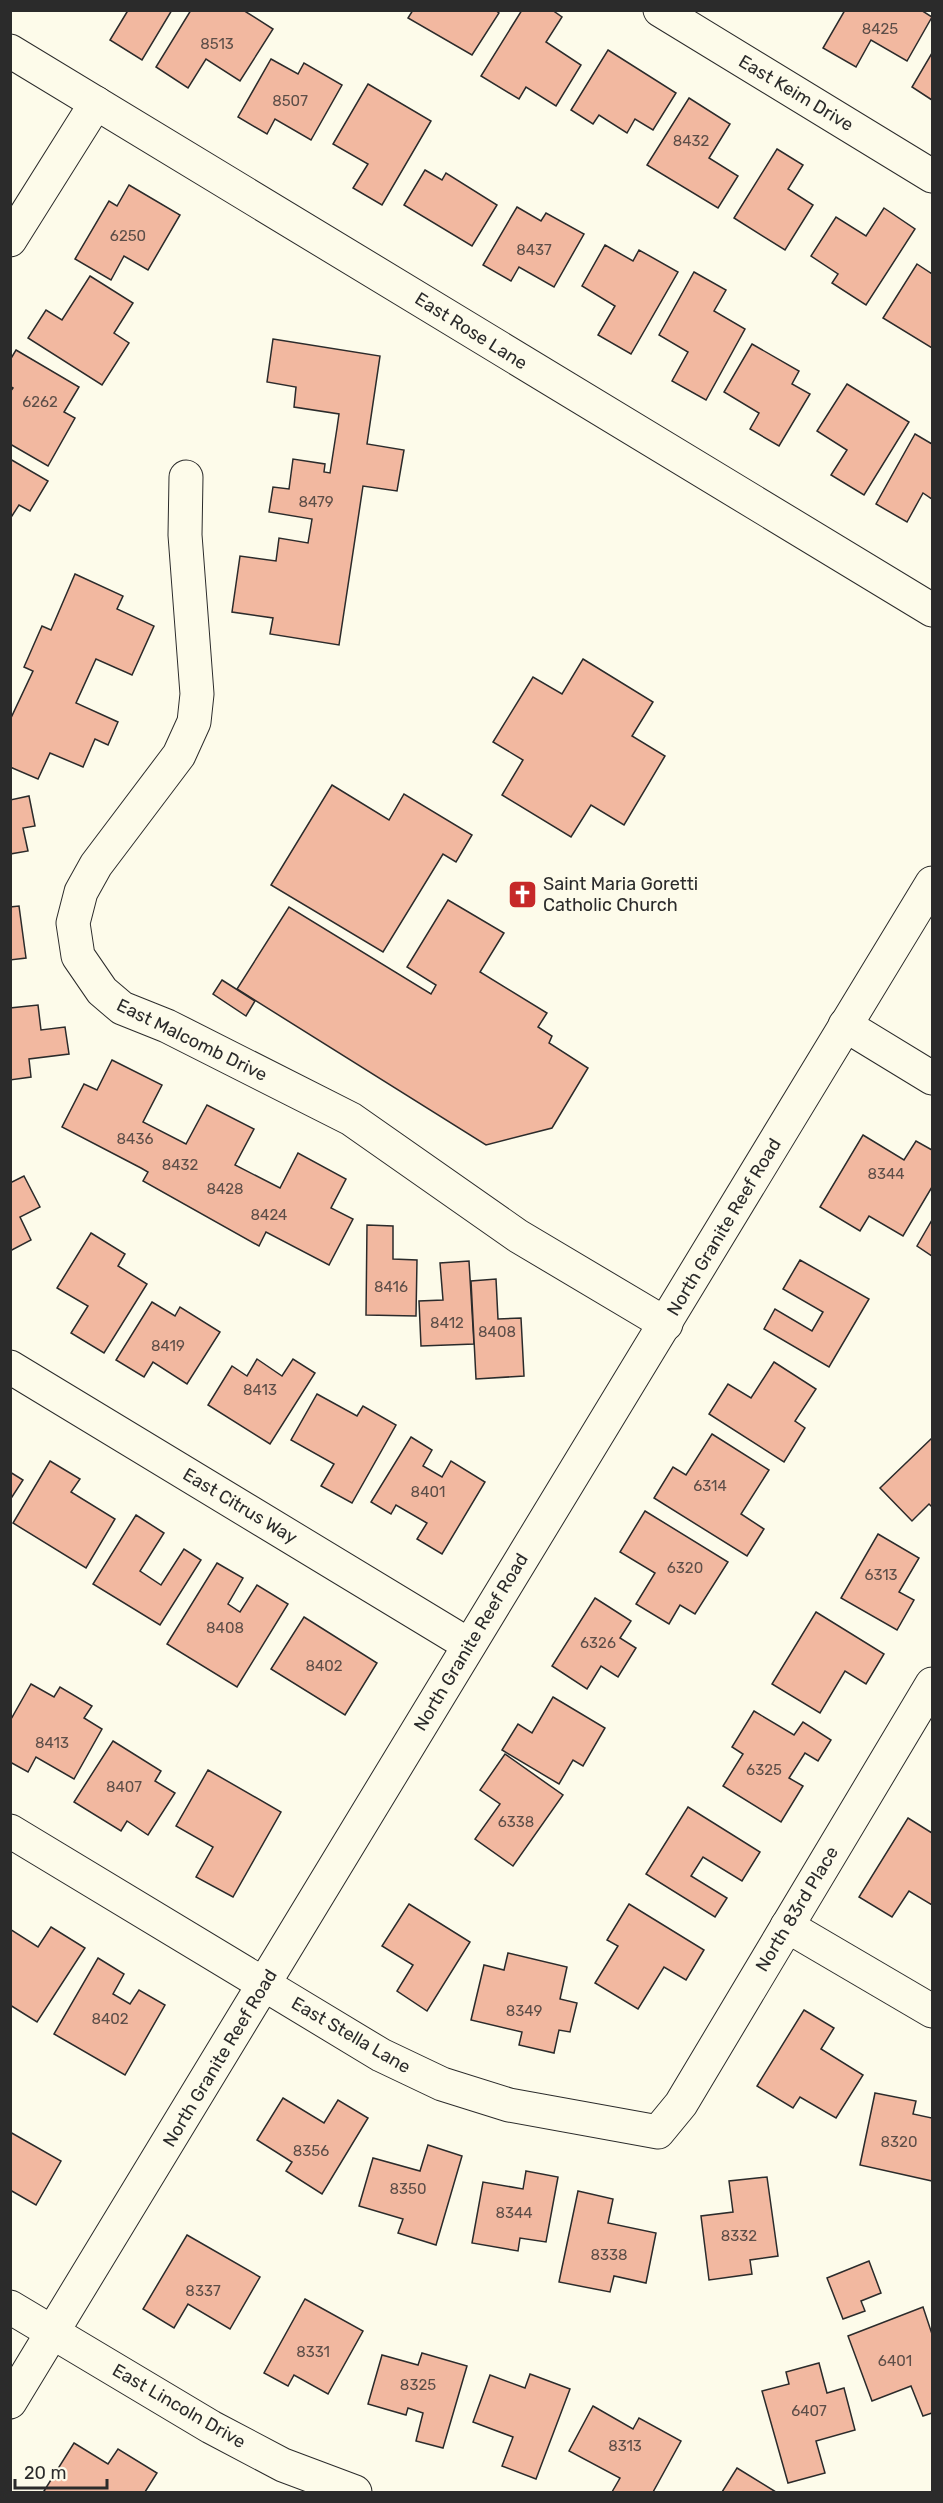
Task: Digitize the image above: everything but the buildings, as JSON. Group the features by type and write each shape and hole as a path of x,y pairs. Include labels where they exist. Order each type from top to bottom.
{"street":[{"name":"East Keim Drive","path":"660,10 933,176"},
{"name":"East Rose Lane","path":"10,51 933,610"},
{"path":"10,240 96,103"},
{"name":"East Malcomb Drive","path":"186,477 185,535 197,694 194,722 179,755 96,865 81,892 73,923 78,956 102,992 122,1008 167,1026 351,1119 518,1236 666,1324"},
{"name":"North Granite Reef Road","path":"10,2402 933,883"},
{"path":"845,1025 933,1078"},
{"name":"East Citrus Way","path":"10,1366 469,1645"},
{"name":"North 83rd Place","path":"658,2132 681,2104 933,1684"},
{"name":"East Stella Lane","path":"10,1831 381,2055 442,2084 509,2106 658,2132"},
{"path":"787,1926 933,2011"},
{"name":"East Lincoln Drive","path":"10,2307 212,2427 283,2465 355,2493"}],"place":[{"name":"Saint Maria Goretti Catholic Church","path":"522,894"}]}
